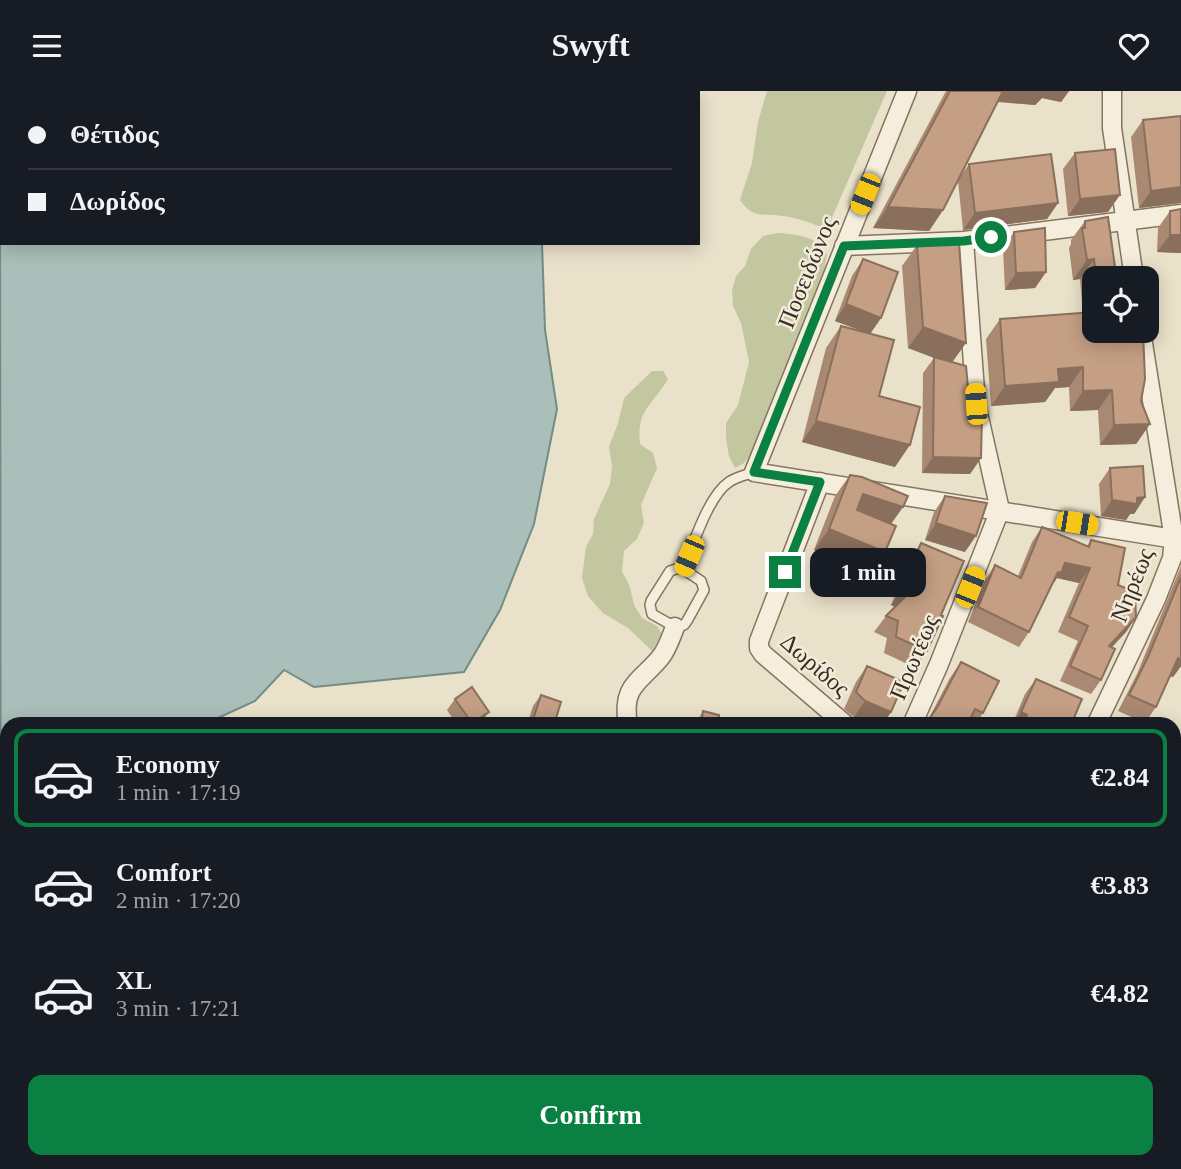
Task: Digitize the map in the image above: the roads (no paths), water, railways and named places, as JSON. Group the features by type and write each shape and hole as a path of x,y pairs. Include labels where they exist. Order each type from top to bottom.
{"street":[{"name":"Ποσειδώνος","path":"754,472 907,91"},
{"path":"1112,91 1112,128 1133,266"},
{"path":"844,246 964,241 1181,214"},
{"path":"964,241 976,404 1000,510"},
{"name":"Νηρέως","path":"1100,717 1156,599 1177,540 1143,343"},
{"path":"754,472 1177,540"},
{"name":"Δωρίδος","path":"820,482 759,641 759,648 837,717"},
{"name":"Πρωτέως","path":"916,717 1000,510"},
{"path":"627,717 625,704 636,681 662,656 675,627"}],"lane":[{"path":"683,569 713,500 730,481 754,472"},
{"path":"674,568 683,569 701,581 704,590 684,625 675,627 652,614 650,605 670,571 674,568"}],"water":[{"path":"0,245 542,245 545,330 557,409 534,524 500,610 464,672 314,687 284,670 255,701 220,717 1,717"}]}
